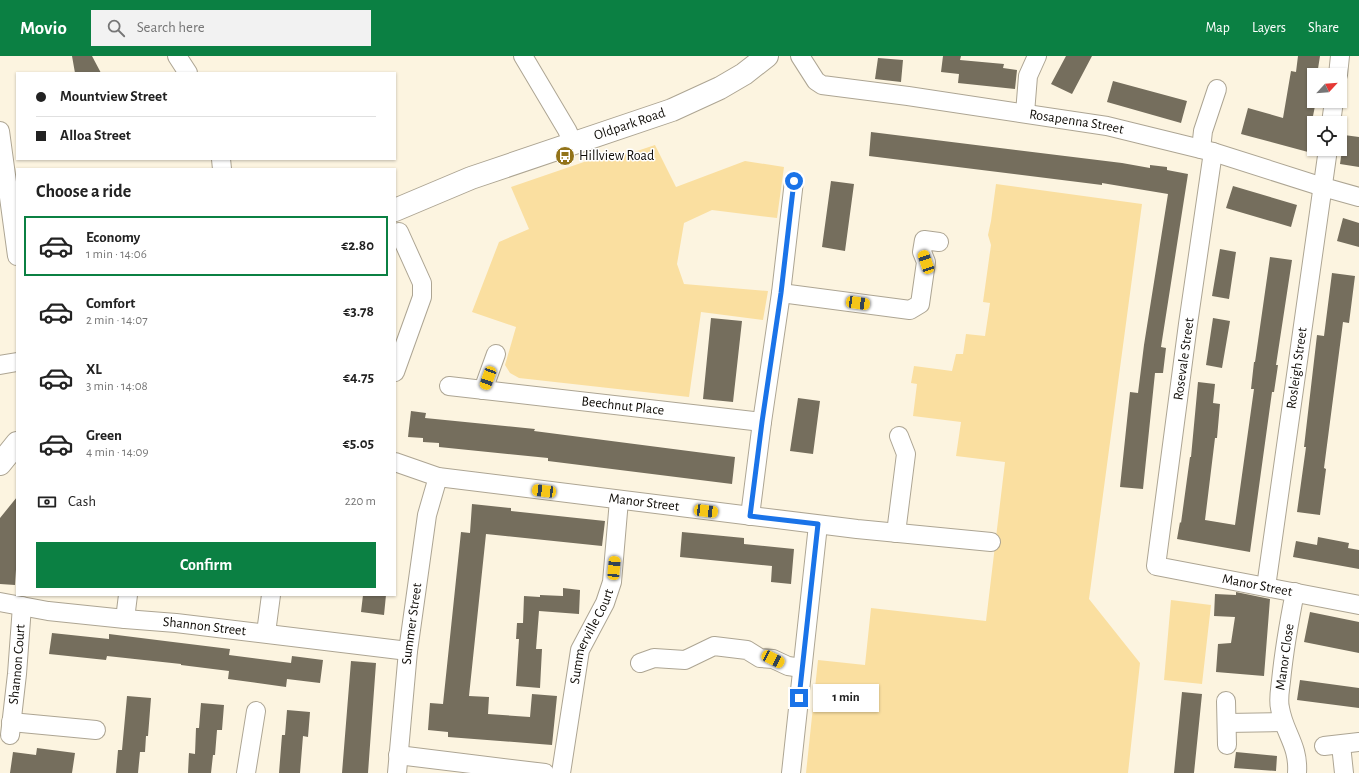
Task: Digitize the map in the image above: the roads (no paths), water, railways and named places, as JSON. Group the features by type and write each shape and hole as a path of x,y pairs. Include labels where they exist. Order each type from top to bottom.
{"main road":[{"name":"Oldpark Road","path":"396,210 471,178 672,110 720,88 744,74 766,56"},
{"path":"0,464 16,444"}],"street":[{"path":"523,56 567,130 573,143"},
{"name":"Rosapenna Street","path":"800,56 816,81 822,85 1107,126 1207,151 1359,197"},
{"path":"1025,113 1028,76 1037,56"},
{"path":"1339,68 1340,56"},
{"name":"Rosevale Street","path":"1156,566 1187,332 1207,151 1204,131 1217,89"},
{"path":"0,132 5,208 16,252"},
{"name":"Rosleigh Street","path":"1266,587 1327,156"},
{"path":"750,516 781,293 794,181"},
{"path":"396,370 421,323 422,297 422,283 399,232"},
{"path":"781,293 910,310 920,304 926,262 922,252 924,240 939,242"},
{"path":"483,390 496,354"},
{"path":"0,365 16,362"},
{"name":"Beechnut Place","path":"449,386 762,422"},
{"path":"896,533 906,454 900,436"},
{"name":"Manor Street","path":"396,462 438,477 818,524 991,542"},
{"name":"Summer Street","path":"398,764 408,651 427,514 438,477"},
{"name":"Summerville Court","path":"561,773 580,650 605,603 612,582 619,500"},
{"path":"791,773 818,524"},
{"name":"Manor Street","path":"1156,566 1359,605"},
{"name":"Manor Close","path":"1295,592 1283,657 1279,706 1283,722 1296,752 1297,773"},
{"path":"125,620 128,596"},
{"path":"266,633 271,596"},
{"name":"Shannon Street","path":"0,602 48,611 125,620 176,622 408,651"},
{"name":"Shannon Court","path":"22,606 17,674 10,728 96,730"},
{"path":"640,663 654,658 685,660 714,646 747,650 760,658 773,659 788,666 802,668"},
{"path":"1226,701 1227,745"},
{"path":"246,773 256,711"},
{"path":"1227,723 1283,722"},
{"path":"1324,746 1359,742"},
{"path":"1341,745 1344,773"},
{"path":"398,764 545,773"}],"place":[{"name":"Hillview Road","path":"565,156"}]}
